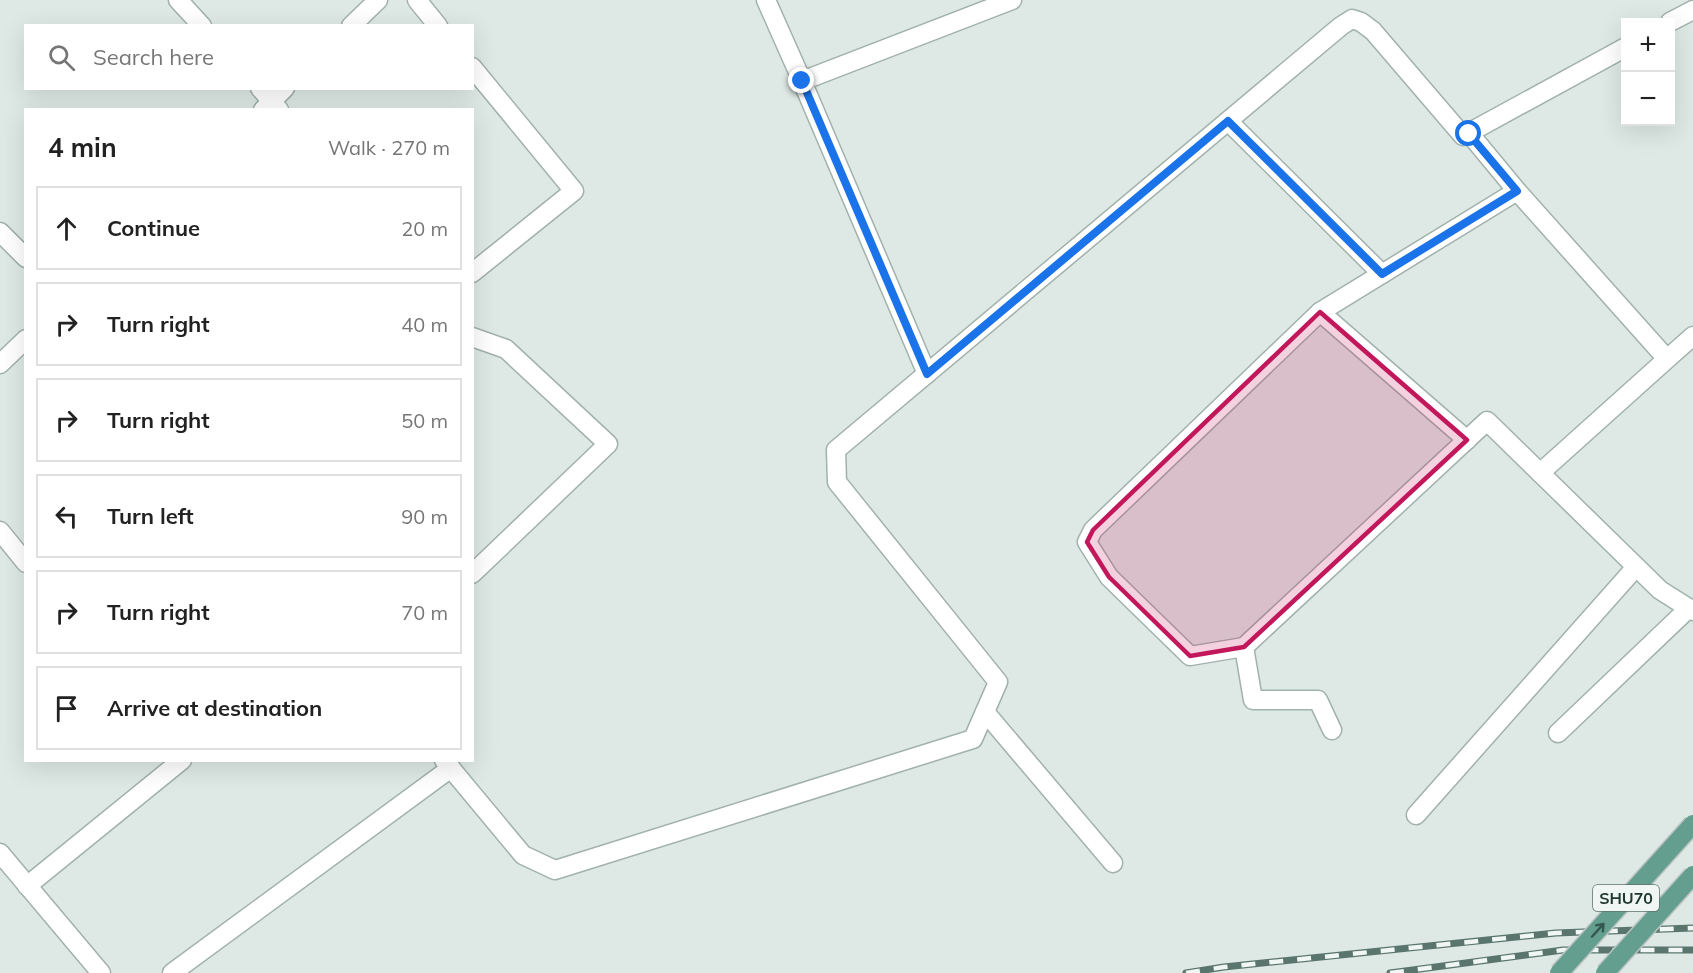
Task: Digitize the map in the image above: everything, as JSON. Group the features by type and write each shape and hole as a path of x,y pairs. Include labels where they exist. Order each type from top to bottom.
{"main road":[{"name":"SHU70","path":"1559,973 1693,824"},
{"name":"SHU70","path":"1605,973 1693,875"}],"street":[{"path":"178,0 200,24"},
{"path":"353,24 378,0"},
{"path":"417,0 436,24"},
{"path":"766,0 927,374"},
{"path":"802,81 1012,0"},
{"path":"1675,19 1693,10"},
{"path":"172,973 447,764 523,855 555,870 973,740 998,682 837,482 836,450 1341,26 1352,20 1361,22 1373,30 1463,136 1621,50"},
{"path":"474,69 574,191 474,271"},
{"path":"269,102 283,90"},
{"path":"1228,121 1382,274"},
{"path":"1469,134 1667,358"},
{"path":"1517,191 1320,312 1094,530 1088,542 1108,577 1190,656 1244,647 1487,421 1660,590 1691,609 1558,733"},
{"path":"0,232 24,256"},
{"path":"1320,312 1467,440"},
{"path":"1540,473 1693,336"},
{"path":"474,338 506,349 608,444 474,572"},
{"path":"0,363 24,341"},
{"path":"0,531 24,561"},
{"path":"1416,815 1636,567"},
{"path":"1244,647 1253,700 1318,700 1332,730"},
{"path":"985,712 1113,863"},
{"path":"27,886 180,762"},
{"path":"0,853 101,973"}],"highlighted area":[{"path":"1320,312 1467,440 1244,647 1190,656 1109,577 1087,542 1093,530"}],"railway":[{"path":"1186,973 1224,967 1556,933 1693,928"},
{"path":"1390,973 1563,950 1693,950"}],"route":[{"path":"802,81 927,374 1228,121 1382,274 1517,191 1469,134"}]}
